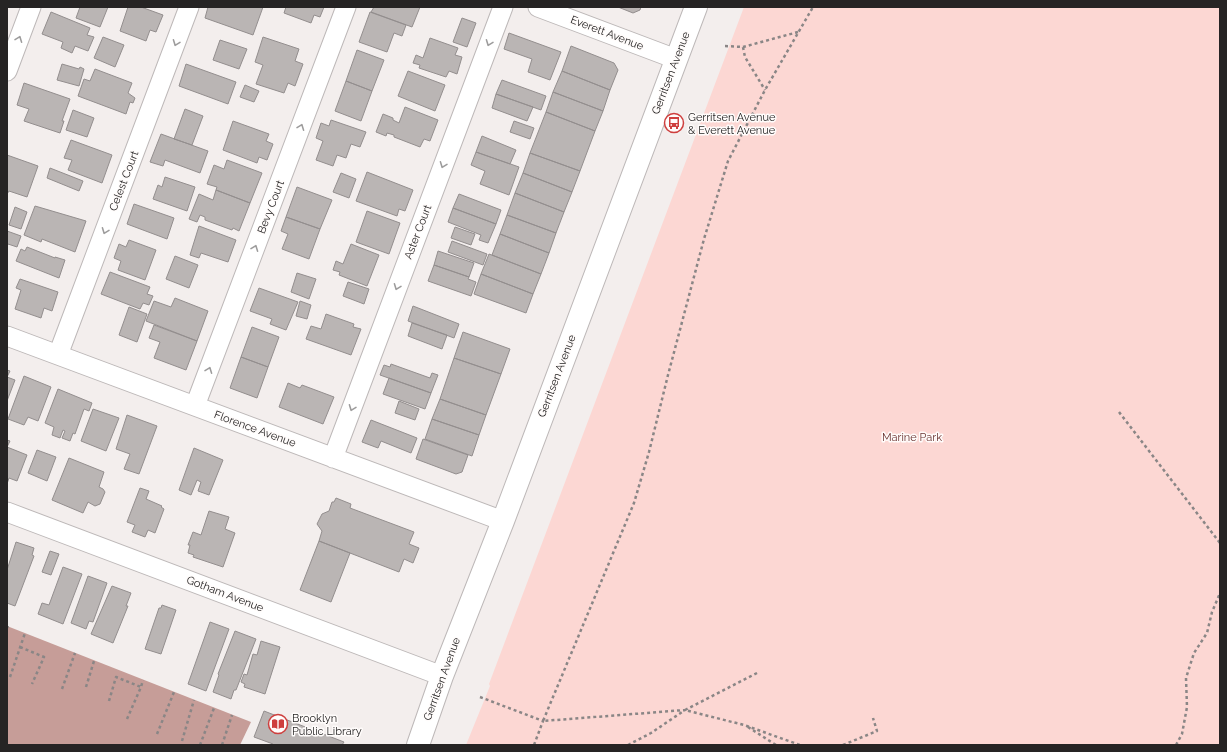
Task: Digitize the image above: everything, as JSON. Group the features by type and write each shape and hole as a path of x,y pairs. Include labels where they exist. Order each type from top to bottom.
{"main road":[{"name":"Gerritsen Avenue","path":"418,745 442,676 503,522 696,7"}],"street":[{"path":"7,71 31,7"},
{"name":"Celest Court","path":"58,355 189,7"},
{"name":"Bevy Court","path":"195,406 346,7"},
{"name":"Aster Court","path":"333,458 503,7"},
{"name":"Everett Avenue","path":"538,7 676,59"},
{"name":"Florence Avenue","path":"7,336 503,522"},
{"name":"Gotham Avenue","path":"7,512 442,676"}],"path":[{"path":"534,745 542,722 634,503 649,452 704,239 728,161 765,90 813,7"},
{"path":"725,46 743,47 798,32"},
{"path":"743,47 745,57 765,90"},
{"path":"1119,412 1220,543"},
{"path":"1176,745 1182,734 1187,707 1186,678 1194,653 1207,633 1212,612 1220,593"},
{"path":"10,677 25,633"},
{"path":"20,647 44,657 32,684"},
{"path":"62,688 75,653"},
{"path":"86,687 94,660"},
{"path":"628,745 651,733 684,710 757,673"},
{"path":"109,701 116,676 141,688"},
{"path":"127,719 143,680"},
{"path":"157,734 174,692"},
{"path":"480,697 542,722 684,710 744,725 800,745"},
{"path":"182,741 194,700"},
{"path":"200,745 214,708"},
{"path":"222,745 232,715"},
{"path":"843,745 877,730 873,718"},
{"path":"744,725 776,745"}],"green space":[{"name":"Marine Park","path":"744,7 1220,7 1220,745 466,745 490,686 489,684"}],"shaded area":[{"path":"7,626 251,722 240,745 7,745"}],"building":[{"path":"80,7 108,7 100,27 76,18"},
{"path":"128,7 141,7 163,15 156,32 150,30 146,41 120,31"},
{"path":"208,7 263,7 253,35 205,18"},
{"path":"286,7 324,7 320,17 314,15 311,23 284,13"},
{"path":"374,7 420,7 412,27 371,12"},
{"path":"618,7 641,7 640,10 633,13"},
{"path":"51,12 90,28 87,35 94,37 88,51 75,46 72,53 61,48 63,42 42,34"},
{"path":"370,12 406,25 402,36 394,33 387,52 359,42"},
{"path":"462,18 476,23 467,47 453,42"},
{"path":"509,33 561,52 550,80 528,72 532,59 504,49"},
{"path":"103,37 124,45 115,67 94,58"},
{"path":"263,37 299,49 295,61 303,64 295,86 288,83 284,93 256,84 263,65 255,62"},
{"path":"430,38 458,48 455,55 462,57 457,74 449,71 446,77 419,68 420,65 413,63 416,55 423,58"},
{"path":"220,40 247,49 239,69 213,60"},
{"path":"571,46 614,63 618,70 610,90 562,71"},
{"path":"357,50 384,60 372,91 346,81"},
{"path":"62,64 84,69 79,86 57,80"},
{"path":"186,64 236,82 228,104 179,86"},
{"path":"95,69 132,83 128,93 135,98 133,103 130,102 126,114 78,96 84,79 90,81"},
{"path":"408,71 445,85 435,111 398,96"},
{"path":"562,71 610,90 603,111 553,92"},
{"path":"502,80 546,96 541,110 496,94"},
{"path":"346,81 372,91 361,121 335,111"},
{"path":"24,83 70,99 62,121 64,121 60,133 24,121 29,109 17,105"},
{"path":"245,85 259,91 254,102 240,97"},
{"path":"553,92 603,111 595,131 546,112"},
{"path":"496,94 533,107 527,121 492,108"},
{"path":"405,107 438,120 430,141 424,139 420,147 394,137 394,135 387,133 386,136 376,132 383,114 393,118 393,120 399,123"},
{"path":"185,109 203,116 192,145 174,139"},
{"path":"73,110 94,118 87,137 66,130"},
{"path":"546,112 595,131 580,171 530,153"},
{"path":"331,120 366,132 360,147 351,144 346,158 337,155 333,166 316,160 323,141 316,138 321,123 329,126"},
{"path":"233,121 269,134 266,141 273,144 267,160 259,157 257,163 223,150"},
{"path":"514,121 534,128 530,139 510,132"},
{"path":"161,134 208,151 200,173 165,160 163,166 150,162"},
{"path":"482,136 516,150 510,164 476,152"},
{"path":"71,140 112,155 102,183 68,170 72,160 64,158"},
{"path":"476,152 519,167 509,195 480,184 485,171 471,165"},
{"path":"530,153 580,171 572,192 523,173"},
{"path":"7,155 38,166 27,197 9,191 7,194"},
{"path":"227,160 262,173 250,203 216,190 217,187 207,184 214,165 224,169"},
{"path":"50,168 83,181 79,191 47,178"},
{"path":"367,172 413,190 405,211 399,209 397,216 356,201"},
{"path":"341,173 356,179 349,198 333,192"},
{"path":"523,173 572,192 564,212 515,193"},
{"path":"165,177 195,187 187,211 153,199 158,185 162,187"},
{"path":"297,187 332,200 320,229 286,217"},
{"path":"216,190 250,203 239,231 233,228 232,230 205,220 205,217 200,215 197,222 189,219 199,194 213,200"},
{"path":"515,193 564,212 556,233 507,215"},
{"path":"459,194 501,210 496,224 453,208"},
{"path":"134,204 174,218 167,239 127,224"},
{"path":"35,206 86,221 75,252 42,239 41,242 24,235"},
{"path":"15,207 27,212 21,229 9,225"},
{"path":"453,208 496,224 488,243 479,240 481,235 448,222"},
{"path":"367,211 400,223 389,254 356,242"},
{"path":"507,215 556,233 549,253 500,234"},
{"path":"286,217 320,229 309,259 282,249 288,234 281,231"},
{"path":"199,226 236,240 228,262 201,253 199,258 190,255"},
{"path":"455,227 475,234 471,245 451,238"},
{"path":"7,231 21,236 17,247 8,244 7,247"},
{"path":"500,234 549,253 541,274 492,255"},
{"path":"129,240 156,250 145,280 118,270 121,261 114,258 119,244 126,247"},
{"path":"452,241 487,254 483,265 448,252"},
{"path":"351,244 379,255 367,286 339,275 340,272 333,270 336,261 343,264"},
{"path":"27,247 55,258 65,260 59,278 16,261 21,249 25,251"},
{"path":"438,251 474,263 469,277 434,265"},
{"path":"489,254 541,274 533,294 481,274"},
{"path":"175,256 198,265 189,288 166,279"},
{"path":"434,265 469,277 468,279 476,282 471,296 428,281"},
{"path":"110,272 150,287 147,294 153,296 149,305 143,303 140,309 101,294"},
{"path":"297,273 316,279 309,299 291,292"},
{"path":"481,274 533,294 526,313 474,294"},
{"path":"20,279 58,292 52,311 44,308 41,318 15,309 21,290 16,288"},
{"path":"348,282 369,289 364,304 343,296"},
{"path":"259,288 298,302 286,330 270,324 272,319 250,311"},
{"path":"175,298 208,311 197,341 146,321 154,301 171,307"},
{"path":"300,301 311,305 307,319 296,316"},
{"path":"413,306 459,324 454,338 408,321"},
{"path":"129,307 147,314 137,342 119,335"},
{"path":"326,314 354,324 353,327 361,329 351,355 306,339 311,326 321,329"},
{"path":"412,323 447,335 442,349 408,336"},
{"path":"154,325 197,341 186,370 154,358 160,342 149,338"},
{"path":"252,327 279,337 268,367 241,357"},
{"path":"463,332 510,349 501,374 454,358"},
{"path":"241,357 268,367 257,398 230,388"},
{"path":"454,358 501,374 486,415 440,399"},
{"path":"391,364 430,378 432,373 438,375 431,393 380,375 384,365 390,367"},
{"path":"7,370 10,371 7,377"},
{"path":"24,376 51,387 38,421 28,417 24,425 8,419"},
{"path":"7,377 15,380 7,401"},
{"path":"389,378 431,393 425,409 383,394"},
{"path":"288,383 300,388 302,385 334,397 323,424 279,407"},
{"path":"58,389 92,403 89,411 84,409 75,434 73,433 70,441 62,438 65,431 63,430 60,438 52,435 54,427 45,423"},
{"path":"440,399 486,415 479,435 432,419"},
{"path":"399,401 419,409 415,420 395,413"},
{"path":"93,409 119,418 106,451 81,441"},
{"path":"127,415 157,426 139,474 124,469 130,454 116,449"},
{"path":"432,419 479,435 472,456 425,439"},
{"path":"371,420 417,438 411,453 381,441 378,448 362,442"},
{"path":"423,439 468,455 462,472 456,474 416,459"},
{"path":"7,440 10,441 7,447"},
{"path":"7,447 27,455 17,481 9,478 7,484"},
{"path":"194,448 223,460 209,495 198,491 201,482 197,480 191,495 179,490"},
{"path":"37,450 56,457 47,481 28,473"},
{"path":"69,458 104,472 99,487 105,492 100,504 95,506 88,502 83,513 52,500"},
{"path":"140,488 149,491 146,499 162,506 161,507 164,509 155,533 148,530 145,537 132,532 135,525 127,522"},
{"path":"336,498 351,504 350,508 414,532 409,544 419,548 413,563 404,559 399,572 319,541 322,531 317,524 322,514 329,511 332,502 334,502"},
{"path":"209,511 229,517 225,529 235,533 223,567 193,557 194,555 188,553 190,545 188,545 193,532 201,535"},
{"path":"319,541 350,553 331,602 300,590"},
{"path":"16,542 34,548 32,555 34,556 15,606 7,603 7,570"},
{"path":"50,551 59,554 51,575 42,572"},
{"path":"63,567 82,574 63,624 38,614 42,603 49,605"},
{"path":"88,576 107,583 93,622 89,621 86,629 71,623"},
{"path":"112,586 131,593 126,606 128,606 113,643 91,634"},
{"path":"162,605 176,610 161,654 145,649 159,608 161,608"},
{"path":"210,622 229,629 206,691 188,684"},
{"path":"235,631 256,639 231,699 213,692 219,675 218,674"},
{"path":"261,641 280,647 265,694 244,687 245,684 241,682 244,674 247,675 253,654 257,655"},
{"name":"Brooklyn Public Library","path":"264,711 344,742 342,745 272,745 273,744 254,737"}],"place":[{"name":"Gerritsen Avenue & Everett Avenue","path":"674,123"},
{"name":"Brooklyn Public Library","path":"278,724"}]}
